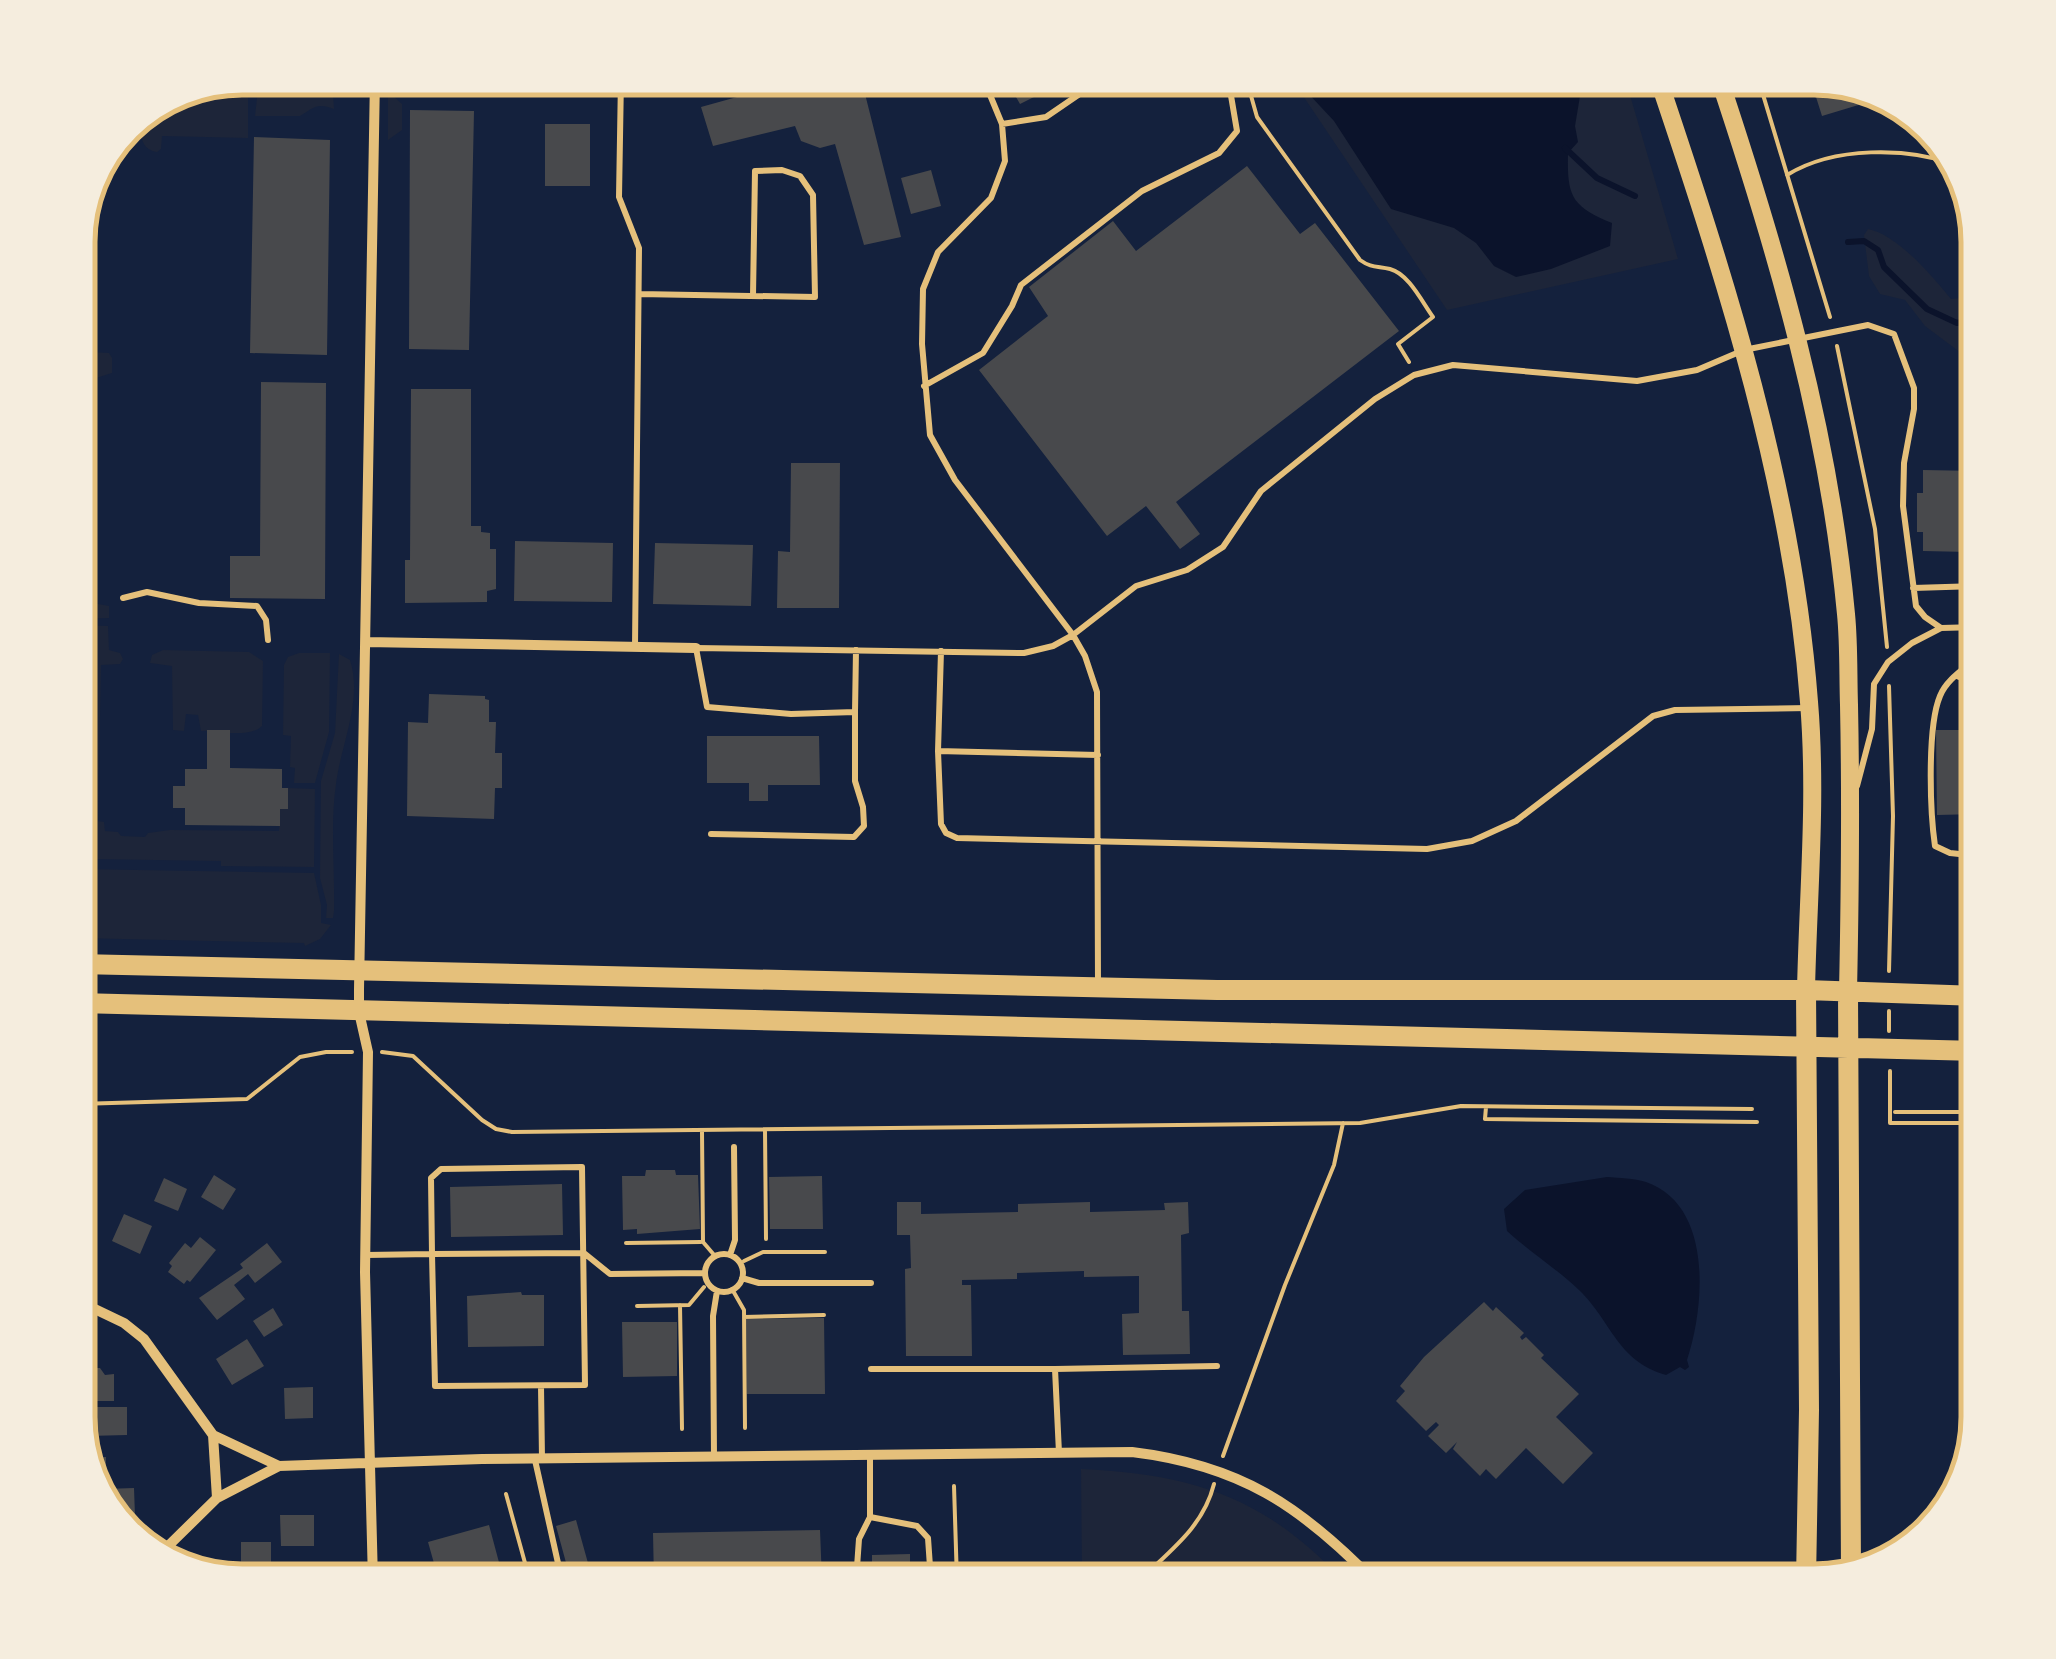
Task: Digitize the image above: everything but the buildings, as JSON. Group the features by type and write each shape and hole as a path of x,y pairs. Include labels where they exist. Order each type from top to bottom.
{"main road":[{"path":"1663,95 1744,350 1784,526 1810,708 1806,1564"},
{"path":"1724,95 1777,259 1796,340 1824,462 1846,620 1851,807 1848,992 1852,1559"},
{"path":"95,964 1098,987 1806,990 1961,996"},
{"path":"95,1004 1961,1051"}],"street":[{"path":"372,1564 366,1255 368,1052 359,1012 375,95"},
{"path":"366,642 696,648"},
{"path":"95,1309 124,1323 144,1340 213,1435 279,1466"},
{"path":"213,1435 217,1498"},
{"path":"169,1545 217,1498 279,1466 1132,1452 1218,1471 1268,1492 1314,1524 1355,1564"}],"lane":[{"path":"621,95 619,198 639,248 635,646"},
{"path":"990,95 1002,124 1005,160 991,198 938,252 924,289 924,386 930,435 955,480 1073,635 1085,656 1096,692 1098,987"},
{"path":"1002,124 1046,117 1078,95"},
{"path":"924,386 983,353 1021,285 1142,192 1219,152 1237,130 1231,95"},
{"path":"639,294 752,296 816,296 813,195 800,176 782,170 754,171 752,296"},
{"path":"855,712 792,714 706,707 696,648 1024,653 1053,646 1136,586 1187,570 1223,548 1261,491 1375,399 1416,374 1454,365 1637,381 1696,370 1744,350 1868,324 1894,334 1914,388 1902,506 1916,606 1941,628"},
{"path":"1913,588 1961,587"},
{"path":"124,598 147,592 199,603 257,606 266,620 268,640"},
{"path":"1851,807 1872,729 1874,684 1888,662 1912,643 1941,628 1961,627"},
{"path":"711,834 854,837 864,826 855,782 856,650"},
{"path":"941,651 940,814 946,833 957,838 1427,849 1472,841 1516,821 1654,716 1675,710 1810,708"},
{"path":"1961,671 1941,692 1932,731 1936,846 1961,854"},
{"path":"1956,675 1961,677"},
{"path":"938,751 1098,755"},
{"path":"730,1256 735,1240 734,1147"},
{"path":"582,1167 585,1385 435,1386 432,1254 432,1178 440,1169 582,1167"},
{"path":"366,1255 584,1253 610,1274 705,1273"},
{"path":"714,1256 730,1256 740,1264 742,1278 732,1290 717,1291 708,1283 706,1265 714,1256"},
{"path":"742,1278 759,1283 871,1282"},
{"path":"714,1456 713,1316 717,1291"},
{"path":"871,1369 1218,1366"},
{"path":"1055,1369 1059,1453"},
{"path":"541,1386 538,1460 558,1564"},
{"path":"857,1564 859,1539 870,1517 870,1456"},
{"path":"870,1517 917,1526 928,1538 930,1564"}],"path":[{"path":"1251,95 1257,117 1360,260 1369,267 1392,269 1402,276 1433,317 1398,344 1416,374"},
{"path":"1787,174 1812,162 1878,153 1936,160"},
{"path":"1888,944 1890,1123 1961,1122"},
{"path":"95,1103 247,1099 300,1056 397,1051 413,1056 496,1129 702,1131 1343,1122 1385,1120 1439,1108 1486,1107 1752,1110"},
{"path":"1486,1107 1485,1119 1757,1122"},
{"path":"1895,1112 1961,1112"},
{"path":"1158,1564 1191,1532 1209,1504 1250,1377 1334,1165 1343,1122"},
{"path":"765,1130 766,1240"},
{"path":"702,1131 703,1242 714,1256"},
{"path":"626,1243 703,1242"},
{"path":"740,1264 763,1252 825,1252"},
{"path":"637,1306 688,1305 708,1283"},
{"path":"732,1290 744,1310 745,1428"},
{"path":"680,1305 682,1429"},
{"path":"744,1317 824,1315"},
{"path":"954,1486 956,1564"},
{"path":"506,1494 525,1564"}],"shaded area":[{"path":"248,95 248,138 162,136 157,152 144,143 142,135 186,106 213,98"},
{"path":"257,95 333,95 334,109 319,106 300,116 255,116"},
{"path":"388,95 392,95 402,104 402,130 388,140"},
{"path":"1302,95 1630,95 1678,259 1447,310"},
{"path":"1310,95 1580,95 1575,126 1578,142 1568,153 1569,180 1580,205 1612,223 1610,246 1551,269 1516,277 1494,266 1476,243 1454,228 1391,209 1334,121"},
{"path":"1868,229 1891,239 1951,299 1961,298 1961,353 1925,326 1905,300 1880,294 1869,276 1864,235"},
{"path":"95,352 109,353 112,373 96,378 95,453"},
{"path":"95,603 109,606 109,618 95,618"},
{"path":"95,626 108,626 109,650 120,653 123,659 120,664 101,665 98,821 104,822 105,831 145,837 148,833 170,830 279,831 280,809 288,808 288,788 315,789 314,867 221,866 221,861 95,859"},
{"path":"163,650 249,652 263,661 262,726 242,733 201,731 198,715 186,714 184,731 173,730 172,666 150,663 152,655"},
{"path":"330,653 329,732 315,783 294,783 291,736 283,735 284,665 288,657"},
{"path":"339,654 350,660 354,691 334,800 334,911 333,918 326,918 320,878 321,781 335,733"},
{"path":"95,869 314,873 321,923 331,925 320,939 305,946 95,938"},
{"path":"1607,1177 1646,1182 1668,1194 1683,1212 1693,1234 1700,1286 1689,1367 1685,1370 1680,1367 1666,1375 1636,1360 1579,1290 1507,1231 1504,1209 1525,1190"},
{"path":"1081,1469 1158,1477 1225,1495 1285,1529 1326,1564 1082,1564"}],"waterway":[{"path":"1565,148 1597,178 1635,196"},
{"path":"1848,242 1864,241 1878,250 1884,267 1927,309 1961,322"}]}
